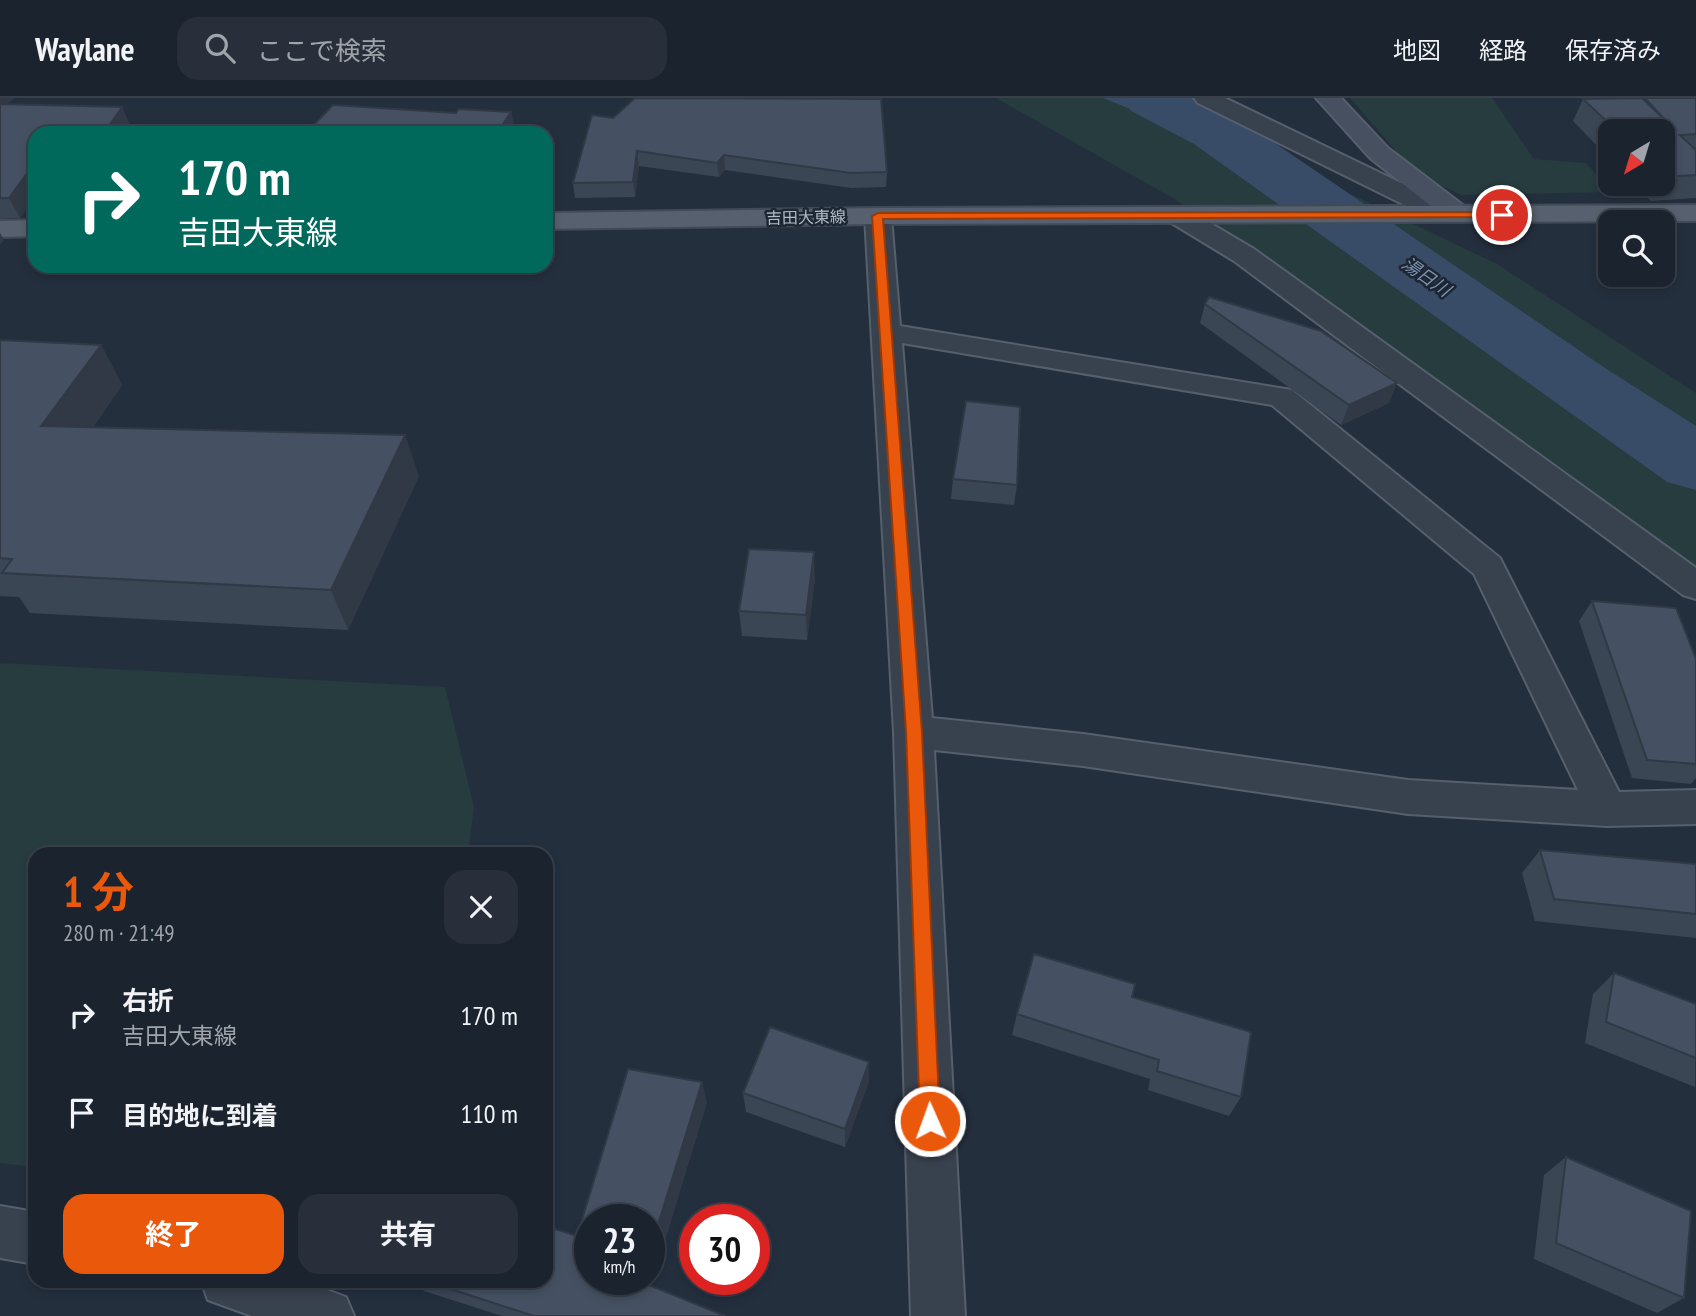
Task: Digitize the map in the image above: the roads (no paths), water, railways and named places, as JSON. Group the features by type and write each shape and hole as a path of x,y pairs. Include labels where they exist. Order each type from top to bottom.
{"main road":[{"name":"吉田大東線","path":"553,221 878,216 1696,213"},
{"path":"0,229 28,228"}],"street":[{"path":"1206,98 1444,215"},
{"path":"1328,98 1379,153 1444,215"},
{"path":"878,216 914,732 938,1316"},
{"path":"1188,216 1696,586"},
{"path":"886,332 1281,397 1488,567 1607,809"},
{"path":"914,732 1083,750 1409,797 1607,809 1696,807"},
{"path":"0,1233 28,1237"},
{"path":"247,1288 327,1316"}],"water":[{"path":"1103,98 1146,98 1237,146 1188,132"}],"waterway":[{"name":"湯日川","path":"1152,98 1216,131 1578,385 1696,463"}]}
